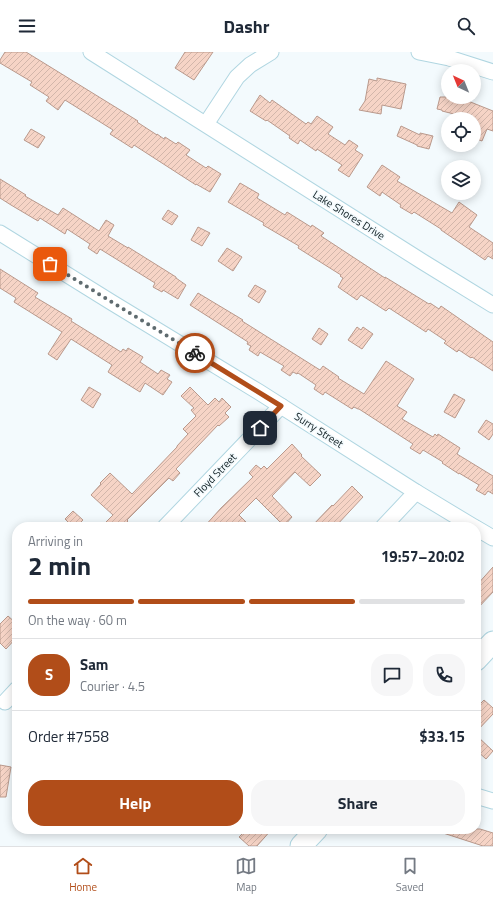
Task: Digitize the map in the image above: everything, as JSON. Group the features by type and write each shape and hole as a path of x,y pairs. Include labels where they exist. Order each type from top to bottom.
{"street":[{"name":"Lake Shores Drive","path":"91,52 493,305"},
{"path":"206,124 237,77 250,65 271,52"},
{"path":"419,52 492,70"},
{"name":"Surry Street","path":"0,233 259,392 416,492 467,522"},
{"name":"Floyd Street","path":"170,522 281,406"},
{"path":"388,522 416,492"},
{"name":"Surry Street","path":"481,531 493,538"},
{"path":"481,655 493,642"},
{"path":"481,797 493,801"},
{"path":"300,846 312,834"}],"building":[{"path":"5,52 26,52 138,121 137,122 157,135 164,139 165,137 176,144 178,142 190,150 186,155 206,168 208,166 221,174 210,192 196,185 134,145 132,148 110,134 113,130 65,100 58,110 46,101 49,97 30,85 32,82 0,63 0,60"},
{"path":"185,52 213,52 194,80 175,68"},
{"path":"377,78 406,84 401,109 382,105 381,114 359,110 365,101 369,79 377,81"},
{"path":"260,95 270,103 272,100 306,124 308,122 311,124 317,116 333,127 328,134 345,145 349,140 358,146 355,150 363,155 349,177 338,170 342,165 317,149 316,151 300,140 298,144 289,138 290,136 267,120 266,121 250,111"},
{"path":"440,97 441,104 476,104 493,111 493,131 487,129 481,141 481,112 446,112 437,109"},
{"path":"401,126 420,135 420,133 433,136 429,149 417,146 397,136"},
{"path":"31,129 45,137 38,148 24,140"},
{"path":"382,165 400,177 397,181 452,213 459,202 477,215 469,227 493,243 493,259 488,256 485,260 414,212 412,214 400,207 401,205 382,192 380,196 367,187"},
{"path":"0,179 26,195 25,196 58,215 63,208 99,231 106,220 114,225 108,236 176,277 186,285 178,299 163,290 162,292 153,287 155,283 100,249 97,254 88,248 90,244 67,229 65,234 40,218 38,221 0,198"},
{"path":"240,183 259,194 257,198 285,215 287,212 311,227 312,225 324,233 321,236 385,278 439,309 441,306 493,342 493,371 459,350 457,352 444,343 446,341 428,329 426,332 389,308 386,311 361,295 357,300 338,287 343,278 340,276 341,275 298,248 299,246 263,225 264,223 228,202"},
{"path":"168,210 178,216 172,225 162,219"},
{"path":"198,227 210,233 202,246 191,240"},
{"path":"227,248 242,257 233,271 218,261"},
{"path":"0,269 38,293 35,297 72,319 71,321 121,352 123,349 126,351 128,348 143,357 140,362 158,374 161,370 170,375 167,379 172,382 163,395 145,383 140,392 108,372 112,365 71,339 57,360 48,354 62,332 14,302 16,298 0,288"},
{"path":"255,285 266,291 259,303 248,296"},
{"path":"198,293 320,370 323,366 339,377 338,378 364,394 386,361 414,379 397,406 407,412 402,419 433,437 435,434 437,436 438,434 460,448 457,454 493,476 493,494 488,491 485,495 476,490 479,485 459,474 423,450 420,454 410,448 413,444 359,409 354,407 352,409 325,392 323,395 314,389 316,385 298,373 293,372 290,376 281,370 284,366 260,352 258,356 249,350 251,346 247,344 248,342 190,305"},
{"path":"357,327 361,330 363,327 373,334 362,349 348,340"},
{"path":"319,328 328,334 321,345 312,339"},
{"path":"89,387 101,394 93,408 81,400"},
{"path":"190,387 208,405 215,398 219,402 222,398 231,407 225,413 229,417 219,426 218,425 176,469 180,473 173,481 169,478 127,520 127,522 106,522 113,515 91,495 110,473 132,494 177,447 188,434 183,429 196,416 191,410 194,408 181,396"},
{"path":"454,394 465,400 455,418 444,412"},
{"path":"486,420 493,424 493,434 489,440 478,432"},
{"path":"292,444 302,455 301,456 321,475 310,486 295,472 272,496 292,517 288,522 280,522 256,498 239,515 246,522 208,522 253,477 249,473 256,465 261,469 264,466 267,469"},
{"path":"352,486 363,497 340,522 316,522 332,505 333,506"},
{"path":"73,511 83,520 81,522 68,522 65,519"},
{"path":"493,567 493,592 481,605 481,580"},
{"path":"8,616 12,620 12,642 6,649 0,643 0,624"},
{"path":"484,700 493,708 493,714 481,727 481,703"},
{"path":"481,740 493,751 486,759 481,754"},
{"path":"0,765 11,767 6,797 0,797"},
{"path":"481,829 493,833 493,846 483,846 446,834 481,834"},
{"path":"242,834 268,834 257,846 249,846 239,837"}],"way so far":[{"path":"50,264 195,353"}],"route":[{"path":"195,353 281,406 260,428"}]}
